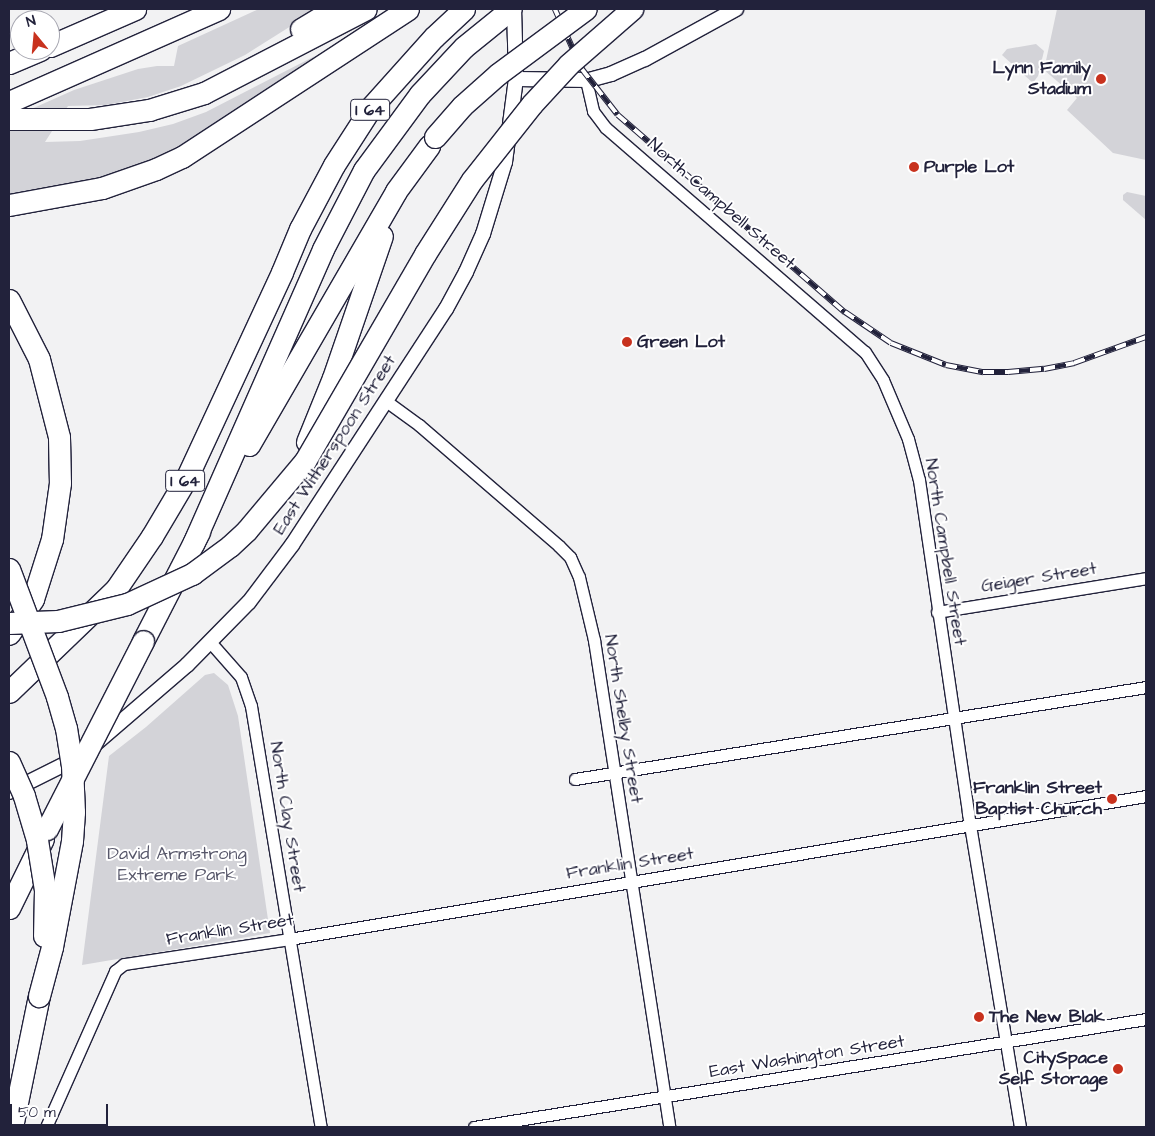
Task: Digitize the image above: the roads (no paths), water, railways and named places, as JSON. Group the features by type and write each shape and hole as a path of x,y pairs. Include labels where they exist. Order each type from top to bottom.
{"highway":[{"path":"60,42 135,9"},
{"path":"9,102 219,9"},
{"path":"90,119 145,106 189,90 267,49 334,9"},
{"path":"9,118 90,119 148,110 204,93 366,9"},
{"path":"9,205 102,188 165,165 204,144 408,9"},
{"name":"I 64","path":"9,692 116,589 147,544 187,477 300,229 334,165 372,106 434,37 464,9"},
{"path":"193,544 323,249 352,190 378,149 420,94 464,47 512,9"},
{"path":"9,908 47,829 193,544 396,191 432,141 462,106 498,74 586,9"},
{"path":"9,623 58,621 81,617 149,596 192,574 218,556 247,530 305,461 425,254 472,180 532,104 570,64 632,9"},
{"path":"278,495 307,444 322,410 387,224 432,141"},
{"path":"9,300 39,359 59,437 60,483 52,539 33,599 9,634"},
{"path":"9,569 57,697 66,728 72,765 74,812 72,841 52,947 39,996 12,1127"},
{"path":"9,762 32,818 42,865 45,919 39,996"}],"street":[{"name":"East Witherspoon Street","path":"9,792 81,755 211,643 249,602 272,573 446,308 466,272 483,234 505,162 516,79 512,9"},
{"path":"516,79 586,80 612,74 736,9"},
{"name":"North Campbell Street","path":"586,80 593,111 606,128 851,339 872,361 883,380 915,462 970,826 1020,1127"},
{"name":"North Shelby Street","path":"386,401 400,409 426,431 570,557 580,577 588,606 669,1127"},
{"name":"Geiger Street","path":"937,612 1146,578"},
{"name":"North Clay Street","path":"211,643 241,677 251,706 320,1127"},
{"path":"575,779 954,720 1146,687"},
{"name":"Franklin Street","path":"46,1127 95,1012 119,966 1146,796"},
{"name":"East Washington Street","path":"474,1127 1146,1020"}],"railway":[{"path":"555,9 582,69 618,115 845,312 891,343 946,365 983,372 1008,372 1044,369 1074,363 1146,337"}],"place":[{"name":"Lynn Family Stadium","path":"1101,79"},
{"name":"Purple Lot","path":"914,167"},
{"name":"Green Lot","path":"627,342"},
{"name":"Franklin Street Baptist Church","path":"1112,799"},
{"name":"The New Blak","path":"979,1017"},
{"name":"CitySpace Self Storage","path":"1118,1069"}],"park label":[{"name":"David Armstrong Extreme Park","path":"177,865"}]}
